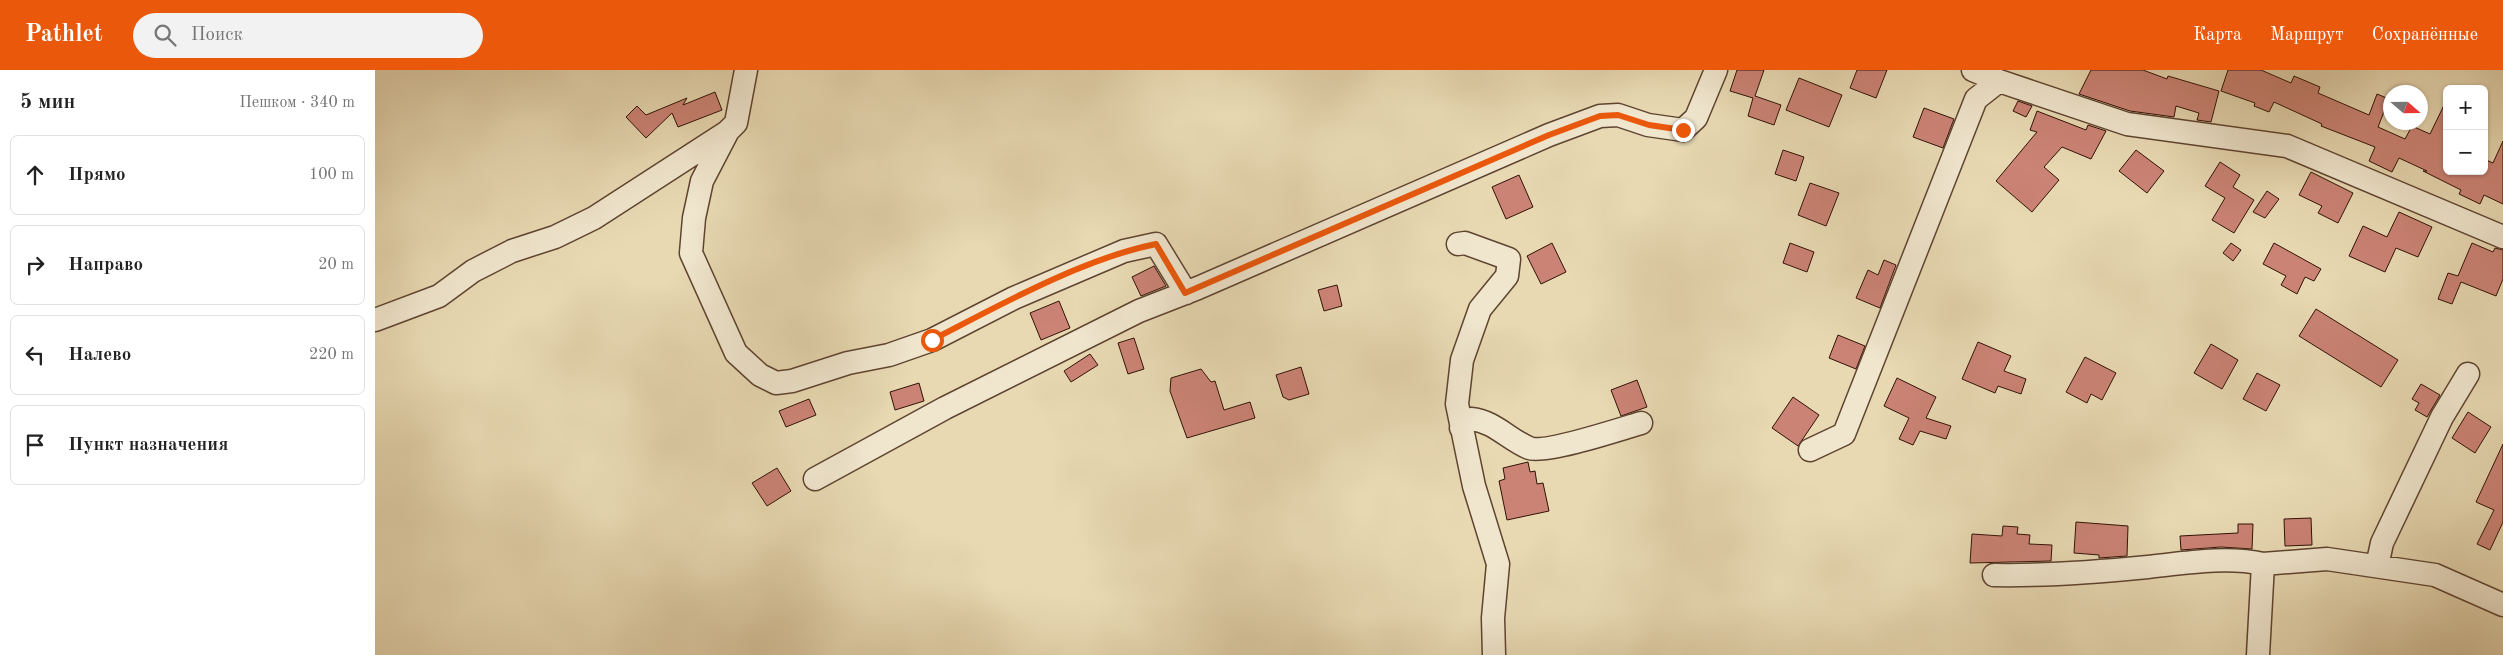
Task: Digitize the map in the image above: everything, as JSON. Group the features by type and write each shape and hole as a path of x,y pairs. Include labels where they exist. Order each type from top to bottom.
{"street":[{"path":"375,320 439,296 481,267 512,251 555,237 594,218 728,131 736,123 746,70"},
{"path":"815,479 945,408 1139,311 1185,293 1512,150 1600,116 1618,115 1649,125 1683,130 1696,118 1716,70"},
{"path":"1973,70 1999,81 2127,124 2287,146 2503,237"},
{"path":"1810,450 1844,434 1976,100 1999,81"},
{"path":"728,131 702,180 693,218 691,253 736,353 760,375 776,383 792,381 848,363 889,355 932,340 1014,298 1124,251 1156,244 1185,293"},
{"path":"1458,244 1465,243 1509,259 1507,276 1480,309 1461,360 1457,404 1474,486 1498,564 1493,618 1494,655"},
{"path":"2377,566 2386,534 2442,417 2468,374"},
{"path":"1461,428 1471,418 1483,420 1531,449 1565,445 1641,423"},
{"path":"1995,575 2040,576 2189,563 2249,561 2263,564 2327,559 2435,575 2503,605"},
{"path":"2258,655 2263,564"}],"building":[{"path":"1737,70 1764,70 1755,96 1781,105 1774,125 1748,116 1753,98 1730,91"},
{"path":"1857,70 1887,70 1876,98 1850,88"},
{"path":"2091,70 2143,70 2167,79 2168,76 2219,91 2211,122 2197,120 2199,113 2176,106 2174,117 2130,111 2079,94"},
{"path":"2228,70 2261,70 2291,83 2294,76 2320,87 2318,93 2369,115 2377,94 2383,96 2383,114 2378,127 2405,139 2410,130 2421,130 2430,134 2443,107 2443,175 2488,175 2488,161 2493,163 2503,141 2503,204 2484,195 2480,204 2459,194 2461,190 2399,158 2392,172 2369,161 2375,147 2321,126 2322,124 2274,102 2269,112 2254,106 2255,103 2221,91"},
{"path":"1799,78 1842,95 1829,127 1786,110"},
{"path":"715,92 722,110 678,127 672,113 646,138 626,117 637,106 646,115 687,98 683,105"},
{"path":"2018,101 2032,106 2026,117 2013,111"},
{"path":"1924,108 1954,119 1943,148 1913,137"},
{"path":"2037,111 2086,130 2088,125 2106,131 2091,159 2062,147 2044,167 2059,180 2032,212 1996,181 2037,132 2030,130"},
{"path":"1783,150 1804,157 1796,181 1775,174"},
{"path":"2136,150 2164,171 2147,193 2119,171"},
{"path":"2220,162 2240,175 2233,187 2254,200 2234,233 2212,220 2225,198 2205,186"},
{"path":"2311,172 2353,193 2338,223 2318,213 2322,206 2299,195"},
{"path":"1519,175 1533,207 1506,219 1492,187"},
{"path":"1810,183 1839,193 1826,226 1798,215"},
{"path":"2267,191 2279,199 2265,218 2253,212"},
{"path":"2399,212 2432,227 2418,257 2396,248 2385,272 2349,256 2363,226 2387,237"},
{"path":"1552,243 1566,272 1541,284 1527,256"},
{"path":"1790,243 1814,252 1807,272 1783,263"},
{"path":"2231,243 2241,250 2233,261 2223,253"},
{"path":"2274,243 2321,269 2314,281 2305,277 2297,294 2281,285 2286,276 2263,264"},
{"path":"2472,243 2493,252 2495,248 2503,250 2503,279 2496,296 2461,282 2452,304 2438,299 2448,273 2458,276"},
{"path":"1884,260 1896,265 1880,308 1856,298 1868,270 1878,275"},
{"path":"1154,266 1166,286 1141,296 1132,277"},
{"path":"1337,285 1342,306 1324,311 1318,290"},
{"path":"1059,301 1070,328 1041,340 1030,313"},
{"path":"2316,309 2398,360 2381,387 2299,336"},
{"path":"1838,335 1865,346 1856,369 1829,358"},
{"path":"1134,338 1144,369 1128,374 1118,343"},
{"path":"1978,342 2011,356 2004,371 2026,379 2021,394 1998,386 1995,393 1962,379"},
{"path":"2211,344 2238,360 2222,389 2194,373"},
{"path":"1090,354 1098,365 1071,382 1064,371"},
{"path":"2085,357 2116,373 2102,400 2091,394 2087,403 2066,392"},
{"path":"1301,367 1309,394 1289,400 1283,397 1276,375"},
{"path":"1201,369 1211,382 1215,381 1224,410 1250,402 1255,418 1187,438 1170,391 1171,378"},
{"path":"2257,373 2280,385 2266,411 2243,399"},
{"path":"1897,378 1936,397 1926,418 1951,426 1946,439 1920,431 1913,445 1899,439 1909,418 1884,406"},
{"path":"1637,380 1647,407 1621,416 1611,390"},
{"path":"919,383 924,401 895,410 890,392"},
{"path":"2421,384 2440,395 2427,417 2415,410 2419,403 2412,399"},
{"path":"1793,397 1819,415 1798,446 1772,428"},
{"path":"809,399 816,415 786,427 779,411"},
{"path":"2468,412 2491,427 2475,453 2452,438"},
{"path":"2503,444 2503,522 2490,550 2477,544 2494,510 2476,502"},
{"path":"1528,462 1530,472 1535,471 1537,484 1543,483 1549,511 1507,520 1499,481 1505,479 1503,468"},
{"path":"777,468 791,491 767,506 752,483"},
{"path":"2311,518 2312,545 2285,546 2284,519"},
{"path":"2076,522 2128,526 2127,556 2099,558 2099,555 2074,553"},
{"path":"2238,524 2253,524 2252,549 2221,547 2181,550 2180,536 2238,533"},
{"path":"2003,526 2018,527 2017,534 2030,535 2029,544 2052,545 2051,561 1970,563 1972,534 2002,536"}],"route":[{"path":"932,340 1014,298 1124,251 1156,244 1185,293 1549,135 1600,116 1618,115 1649,125 1683,130"}]}
